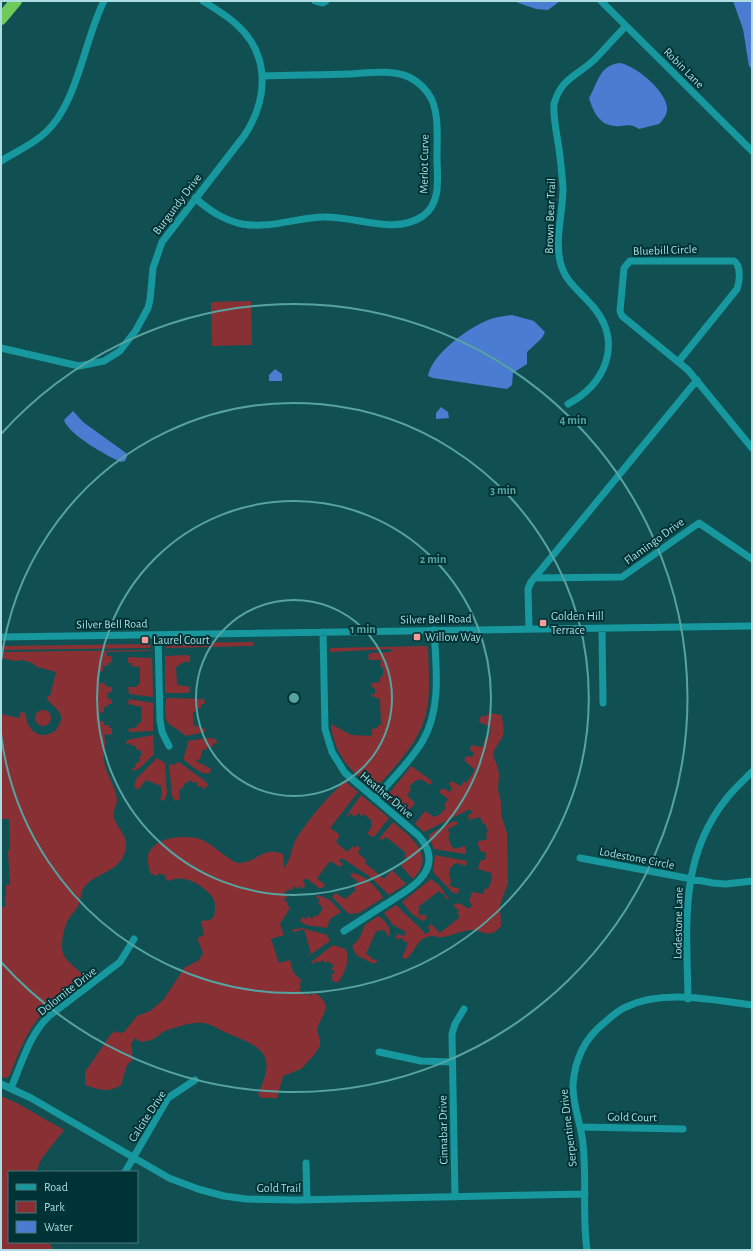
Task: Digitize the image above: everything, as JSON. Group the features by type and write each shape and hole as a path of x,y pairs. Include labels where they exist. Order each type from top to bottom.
{"highway":[{"path":"1,19 16,1"}],"street":[{"path":"1,161 39,138 58,118 78,72 104,1"},
{"name":"Burgundy Drive","path":"1,348 79,366 99,362 116,353 129,340 148,308 153,268 162,242 252,123 261,99 262,76 257,54 244,32 231,19 203,1"},
{"path":"315,1 322,3 326,1"},
{"name":"Robin Lane","path":"601,1 752,151"},
{"name":"Brown Bear Trail","path":"568,404 589,391 598,380 607,360 608,345 606,331 599,315 571,286 560,262 558,246 563,190 554,104 558,91 566,81 596,59 626,26"},
{"name":"Merlot Curve","path":"195,198 224,218 257,226 322,217 343,217 385,224 405,223 418,218 431,207 438,192 436,116 431,99 420,84 409,77 386,73 262,76"},
{"name":"Bluebill Circle","path":"678,362 737,289 739,275 736,262 727,259 630,261 626,264 620,314 678,362 697,380 752,448"},
{"path":"529,629 528,589 534,578 697,380"},
{"name":"Flamingo Drive","path":"534,578 622,577 699,523 752,558"},
{"name":"Silver Bell Road","path":"1,637 752,626"},
{"path":"602,628 603,703"},
{"path":"375,798 414,754 423,741 432,721 436,695 434,630"},
{"name":"Heather Drive","path":"323,632 324,722 328,743 339,766 423,840 428,852 428,865 424,874 417,883 344,931"},
{"path":"158,635 160,720 162,732 169,746"},
{"name":"Lodestone Lane","path":"688,999 686,911 690,879 698,851 708,827 727,798 752,772"},
{"name":"Lodestone Circle","path":"580,858 690,879 726,884 752,881"},
{"name":"Dolomite Drive","path":"11,1088 39,1026 49,1016 120,962 134,939"},
{"name":"Serpentine Drive","path":"587,1250 584,1153 574,1102 573,1081 579,1057 590,1036 616,1013 631,1005 654,999 688,999 752,1005"},
{"name":"Cinnabar Drive","path":"455,1197 452,1062 453,1029 464,1009"},
{"path":"379,1052 421,1061 452,1062"},
{"name":"Calcite Drive","path":"126,1171 168,1098 195,1080"},
{"name":"Gold Trail","path":"1,1084 11,1088 179,1182 211,1193 246,1199 585,1194"},
{"name":"Gold Court","path":"580,1127 683,1129"},
{"path":"306,1163 307,1199"}],"green space":[{"path":"251,301 252,345 212,346 211,302"},
{"path":"253,642 253,646 167,648 165,646 169,643"},
{"path":"151,645 150,648 1,650 1,646"},
{"path":"428,647 429,684 426,713 422,726 405,754 392,770 380,783 371,786 356,774 344,760 335,743 331,724 351,735 372,736 372,729 378,728 378,725 381,725 380,699 372,696 371,694 375,694 375,689 371,686 372,683 380,682 380,678 383,675 383,667 380,667 381,660 369,660 368,655 371,653 391,652 391,649 331,652 330,648"},
{"path":"151,650 106,652 107,656 111,656 112,663 108,663 108,666 103,666 103,671 100,672 100,683 103,683 108,687 112,687 112,692 107,693 108,699 111,699 112,704 108,704 108,707 104,707 104,712 100,713 100,721 104,721 104,725 109,725 109,728 112,728 112,734 104,735 104,759 106,770 115,790 117,800 114,818 124,836 126,845 123,857 116,866 85,886 78,905 69,918 65,929 62,944 63,953 69,962 80,972 85,981 58,1000 43,1013 32,1027 10,1075 6,1078 1,1077 1,907 5,907 5,898 1,897 6,897 6,885 10,885 8,851 10,850 9,819 1,819 1,714 19,718 21,712 23,712 26,714 32,730 40,735 45,735 56,730 60,724 61,715 47,699 48,696 50,696 56,672 37,667 32,663 22,660 15,661 1,658 1,652"},
{"path":"165,656 190,656 190,662 184,662 176,667 177,685 190,687 190,692 165,692"},
{"path":"128,657 152,658 153,697 129,694 128,687 136,687 140,683 140,667 132,666 132,663 128,663"},
{"path":"129,699 153,703 153,731 129,732 128,729 137,727 138,723 141,723 142,707 128,704"},
{"path":"166,699 204,699 205,704 201,704 201,708 196,708 195,712 193,712 193,725 205,729 205,732 186,736 168,723 165,715 165,708"},
{"path":"43,710 50,715 51,718 46,725 43,726 36,721 35,718 40,711"},
{"path":"488,713 502,715 504,728 504,733 493,755 499,775 498,790 501,802 501,815 507,833 508,883 500,905 501,926 493,933 489,934 470,930 449,936 427,937 419,942 409,957 406,959 402,958 408,943 403,941 403,939 400,938 399,940 395,937 398,934 404,936 406,932 393,925 384,913 396,905 426,934 430,931 428,927 431,924 440,933 460,917 457,913 459,911 453,905 458,903 470,909 472,904 469,902 472,892 483,894 485,888 488,889 492,879 491,873 478,869 480,861 486,859 486,852 481,852 477,842 487,839 486,833 488,832 485,823 483,824 480,817 469,820 468,815 472,813 470,809 424,832 415,824 425,811 434,817 439,815 446,808 444,805 448,799 439,792 443,788 450,792 452,788 449,784 451,781 461,786 464,781 466,783 475,770 464,760 467,756 472,757 474,753 470,750 471,745 482,747 486,736 489,737 491,727 479,722 481,716 487,716"},
{"path":"153,735 154,754 140,768 133,771 132,768 136,767 135,763 140,762 139,757 142,756 140,749 137,750 135,745 131,746 130,743 126,744 127,740"},
{"path":"209,738 216,739 217,744 213,743 213,747 208,746 206,750 203,749 200,759 196,761 211,769 210,773 207,774 196,770 184,760 184,758 187,741"},
{"path":"157,758 165,763 167,794 164,801 160,799 162,794 161,786 146,780 138,790 134,786 136,779"},
{"path":"179,762 205,781 208,785 203,790 202,786 198,787 197,782 193,783 191,780 183,785 184,787 179,790 180,799 175,801 172,796 169,764 173,765"},
{"path":"411,766 432,781 430,785 421,779 418,781 416,780 409,787 411,790 407,795 415,803 405,815 390,803 387,796"},
{"path":"345,781 358,792 330,828 340,835 336,842 347,852 353,846 355,848 357,845 360,849 358,853 366,860 365,863 384,879 392,870 406,884 389,895 369,876 342,858 339,861 343,864 340,867 330,861 317,878 325,885 322,888 319,888 306,878 303,881 305,884 304,889 300,886 298,889 294,886 291,891 288,889 284,894 287,896 284,900 288,903 287,905 290,908 280,924 284,935 271,939 279,963 290,960 293,972 302,981 299,984 301,987 299,990 305,995 308,993 311,996 314,992 321,997 326,1006 317,1030 320,1046 315,1054 301,1069 283,1076 277,1098 261,1098 258,1094 266,1071 266,1062 264,1055 259,1049 209,1024 191,1024 179,1026 163,1032 156,1038 148,1041 141,1042 135,1038 131,1044 133,1059 127,1065 121,1085 117,1088 104,1090 85,1085 85,1072 111,1034 115,1031 118,1033 124,1032 137,1016 150,1011 164,999 184,968 199,960 203,953 197,938 204,935 201,921 210,920 214,917 214,900 205,889 187,880 175,879 170,881 165,879 166,876 159,873 157,876 150,873 148,855 152,849 157,844 171,838 186,837 200,839 210,844 231,860 239,863 251,860 265,853 276,852 283,854 284,868 288,862 294,843 301,831 319,808"},
{"path":"361,795 389,818 374,837 367,834 372,826 372,821 364,814 362,816 358,813 355,817 350,813 348,817 347,815"},
{"path":"453,821 457,822 458,824 448,829 450,835 448,836 451,846 455,849 465,846 465,854 434,849 429,838 430,834"},
{"path":"393,822 413,840 422,854 420,870 413,879 401,866 407,859 404,856 406,853 386,837 383,840 381,838 379,841 378,840"},
{"path":"435,855 467,861 466,866 456,863 450,868 450,886 460,889 457,894 452,892 433,872"},
{"path":"352,873 361,876 370,882 383,898 359,913 349,914 332,897 335,893 345,899 356,890 354,888 358,882 350,875"},
{"path":"431,879 439,885 449,899 446,899 444,893 442,894 439,891 418,907 420,909 418,912 421,916 424,914 427,918 423,921 412,914 402,902"},
{"path":"318,895 330,900 341,912 330,919 327,928 306,925 300,921 302,917 306,919 308,916 312,919 315,915 318,916 323,908 318,903 320,900 316,897"},
{"path":"378,916 389,927 390,934 389,937 384,930 376,931 366,954 371,957 371,959 378,960 374,964 356,955 352,946 359,939 365,925"},
{"path":"302,928 327,935 330,941 307,957 307,955 311,954 304,929 295,932 291,930"},
{"path":"333,945 346,949 347,953 346,967 338,983 331,980 333,977 331,976 335,972 331,969 334,966 328,961 326,963 322,960 320,963 317,961 312,964 311,962"},
{"path":"1,1096 17,1103 64,1130 42,1158 36,1171 8,1171 8,1243 50,1243 53,1250 1,1250"}],"water":[{"path":"513,1 560,1 548,10 536,9"},
{"path":"733,1 752,1 752,69 749,66 743,29"},
{"path":"620,63 627,65 641,74 661,93 665,100 667,112 659,124 639,129 630,125 608,125 599,119 589,98 603,71 613,64"},
{"path":"512,315 534,321 545,332 542,338 527,352 527,364 513,373 512,385 507,389 428,376 436,359 461,335 488,320"},
{"path":"275,369 282,374 282,381 269,381 269,375"},
{"path":"441,407 448,412 449,418 436,419 436,413"},
{"path":"73,411 83,422 126,453 127,457 125,461 121,462 107,455 73,432 64,420"}],"place":[{"name":"Golden Hill Terrace","path":"543,623"},
{"name":"Willow Way","path":"417,637"},
{"name":"Laurel Court","path":"145,640"}]}
